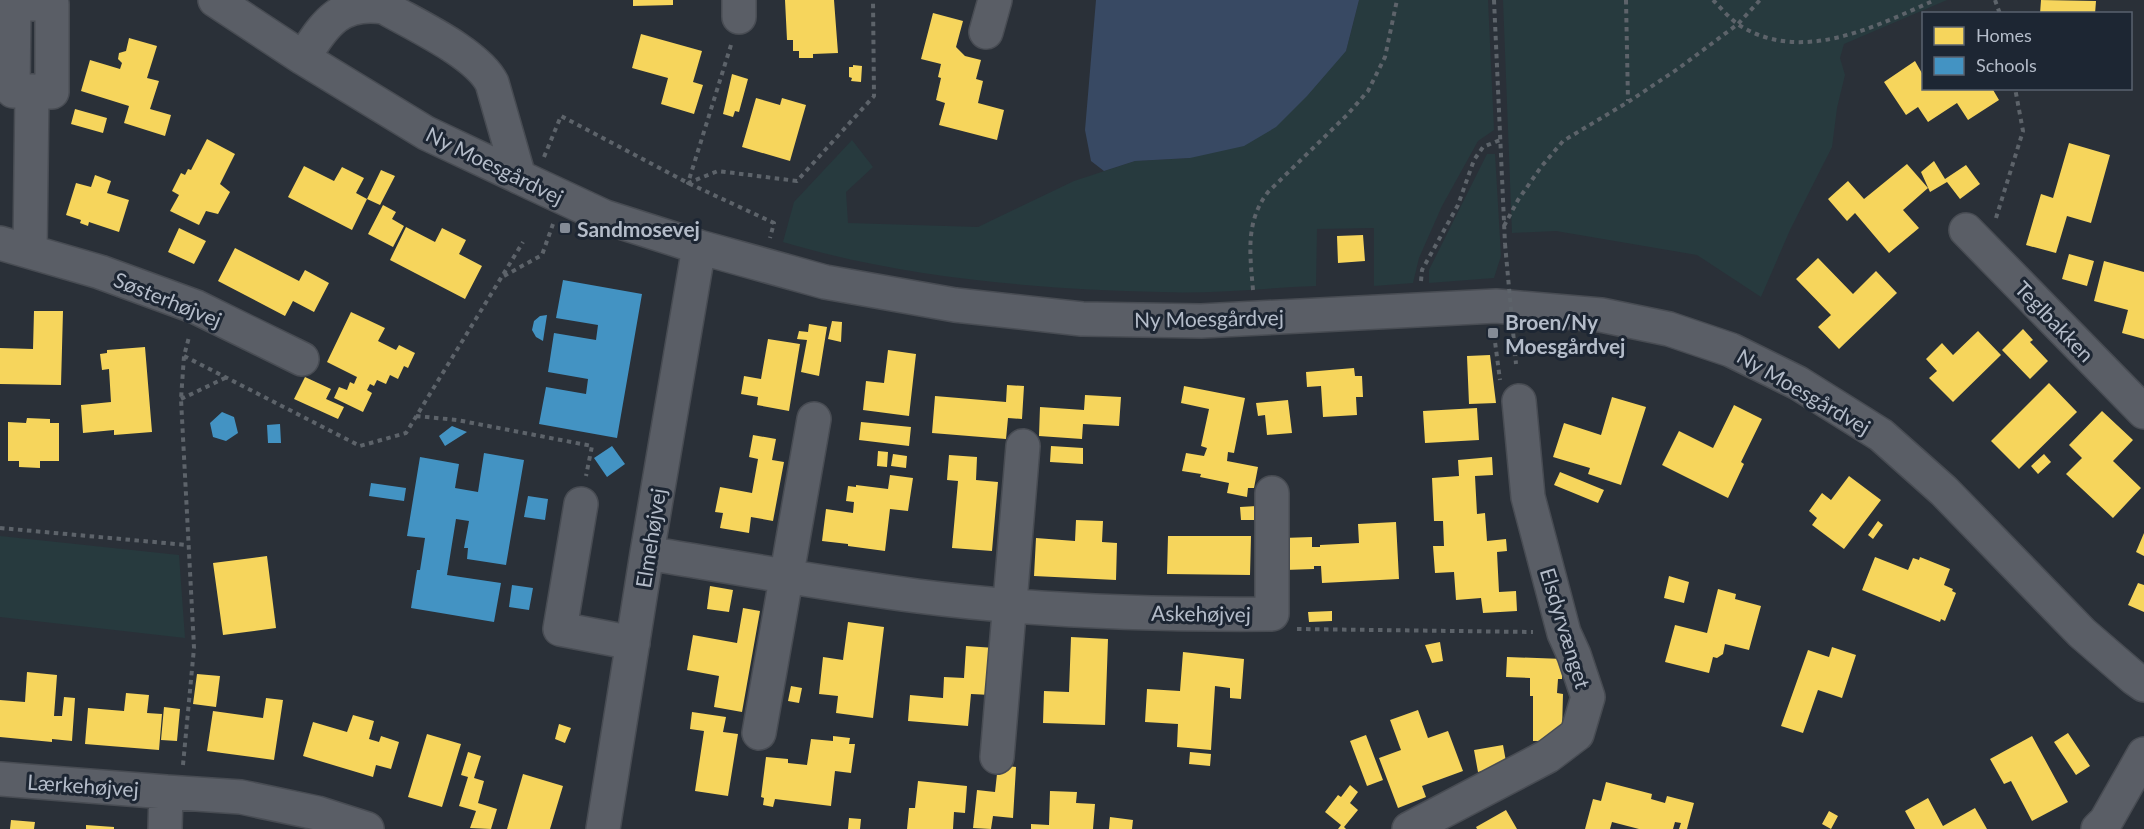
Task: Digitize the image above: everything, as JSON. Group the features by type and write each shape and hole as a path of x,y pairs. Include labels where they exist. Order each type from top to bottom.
{"street":[{"name":"Ny Moesgårdvej","path":"215,0 303,58 428,134 605,217 699,248 825,282 955,304 1070,318 1201,321 1491,306 1601,315 1669,329 1731,350 1798,383 1881,435 1944,491 2082,633 2144,685"},
{"path":"986,32 995,0"},
{"path":"303,58 331,15 344,6 357,2 371,2 384,7 470,57 488,74 519,177"},
{"name":"Søsterhøjvej","path":"32,91 15,247 100,272 196,307 302,359"},
{"name":"Teglbakken","path":"1976,240 2144,412"},
{"name":"Elmehøjvej","path":"603,829 699,248"},
{"name":"Elsdyrvænget","path":"1409,829 1548,756 1578,734 1588,697 1564,633 1528,497 1514,393"},
{"path":"759,733 814,419"},
{"path":"997,757 1023,446"},
{"name":"Askehøjvej","path":"647,553 918,596 1010,605 1188,615 1272,614 1272,493"},
{"path":"580,504 560,629 633,643"},
{"path":"2098,829 2106,820 2144,754"},
{"name":"Lærkehøjvej","path":"0,779 241,797 317,813 367,829"},
{"name":"Lærkehøjvej","path":"165,829 173,792"}],"path":[{"path":"688,183 718,171 797,181 874,96 873,0"},
{"path":"1255,318 1250,248 1258,205 1268,192 1347,115 1368,91 1385,57 1397,0"},
{"path":"1494,0 1505,244 1516,364"},
{"path":"1626,0 1628,102"},
{"path":"1713,0 1738,24 1763,37 1801,43 1847,36 1935,0"},
{"path":"1504,226 1518,200 1563,141 1679,68 1738,24 1760,0"},
{"path":"688,183 739,8"},
{"path":"1976,240 2023,131 2015,90"},
{"path":"559,122 561,116 688,183 774,223 762,265"},
{"path":"1421,282 1422,270 1458,205 1474,160 1483,147 1500,140"},
{"path":"184,356 360,446 406,433 523,242"},
{"path":"502,276 542,255"},
{"path":"1491,306 1500,384 1514,393"},
{"path":"173,792 194,648 181,399 184,356 196,307"},
{"path":"181,399 225,377"},
{"path":"416,416 457,420 592,446 580,504"},
{"path":"0,528 187,545"},
{"path":"1272,614 1272,629 1564,633"}],"green space":[{"path":"1359,0 1488,0 1494,130 1478,141 1442,206 1419,258 1413,283 1374,286 1374,228 1317,229 1316,286 1200,292 1066,288 970,279 875,265 783,242 794,202 852,140 873,167 846,192 848,223 978,227 1074,181 1135,161 1190,158 1346,51"},
{"path":"1503,0 1947,0 1844,44 1840,58 1845,75 1837,108 1832,147 1790,230 1761,297 1697,255 1556,231 1512,233"},
{"path":"1487,154 1495,154 1501,256 1494,278 1429,283 1429,270"},
{"path":"0,536 179,555 185,638 0,617"}],"water":[{"path":"1096,0 1359,0 1346,51 1307,96 1276,127 1244,146 1190,158 1135,161 1104,171 1091,161 1085,130"}],"building: Homes":[{"path":"633,0 673,0 673,5 633,6"},
{"path":"785,0 834,0 838,53 813,54 813,58 799,58 799,51 793,51 793,40 787,40"},
{"path":"2041,0 2096,1 2095,12 2040,12"},
{"path":"933,13 963,21 956,47 965,56 981,60 976,79 983,81 978,103 1004,110 997,140 939,125 945,103 936,100 941,78 938,77 941,64 921,59"},
{"path":"641,34 702,51 693,82 703,85 694,114 661,104 668,78 632,68"},
{"path":"129,38 157,46 147,78 159,81 150,109 171,115 165,136 124,123 129,106 81,91 90,60 120,69 122,63 118,59 119,53 126,51"},
{"path":"1915,61 1922,73 1922,90 1993,90 1999,100 1968,120 1957,103 1928,122 1918,107 1906,115 1884,82"},
{"path":"862,66 861,82 851,81 852,78 849,77 849,67"},
{"path":"732,74 748,79 739,112 735,111 733,117 723,114"},
{"path":"756,98 780,105 782,98 806,105 790,161 742,147"},
{"path":"75,109 107,118 103,133 71,124"},
{"path":"207,139 235,154 220,184 230,192 218,214 206,211 199,225 170,211 179,195 172,191 181,173 185,175 188,169 191,170"},
{"path":"2069,143 2110,155 2091,223 2067,216 2056,253 2026,245 2041,194 2053,198"},
{"path":"1934,161 1945,179 1966,165 1980,184 1960,199 1947,182 1930,192 1921,172"},
{"path":"1907,164 1928,188 1903,210 1919,228 1889,253 1855,213 1847,221 1828,199 1848,181 1864,199"},
{"path":"304,166 334,181 342,167 364,178 356,193 367,199 352,230 288,197"},
{"path":"381,170 395,176 380,205 367,199"},
{"path":"95,175 111,181 107,193 129,200 119,232 89,222 88,226 80,223 81,220 66,215 76,183 91,187"},
{"path":"383,205 396,212 392,219 404,226 393,247 368,234"},
{"path":"406,227 435,242 442,228 466,240 459,254 482,266 465,299 390,260"},
{"path":"179,228 206,241 194,264 168,252"},
{"path":"1363,235 1365,261 1338,263 1337,236"},
{"path":"235,248 299,281 305,270 329,283 314,312 293,301 285,316 218,281"},
{"path":"2069,254 2094,261 2087,286 2062,279"},
{"path":"1818,258 1853,294 1876,271 1897,293 1839,349 1818,327 1831,315 1796,279"},
{"path":"2104,261 2144,272 2144,339 2122,333 2128,310 2094,301"},
{"path":"34,311 63,311 61,385 0,384 0,348 33,349"},
{"path":"351,312 385,328 378,341 396,350 399,345 415,353 408,368 404,366 398,379 390,375 386,384 377,380 374,386 370,384 367,390 372,393 363,412 334,398 339,387 347,390 350,382 354,384 357,377 327,362"},
{"path":"832,321 842,322 841,342 828,339"},
{"path":"809,324 827,327 819,376 801,372 807,340 797,339 799,331 808,332"},
{"path":"2023,329 2033,340 2030,342 2048,361 2030,379 2002,350"},
{"path":"1978,331 2001,355 1953,402 1929,378 1937,371 1926,359 1942,343 1953,355"},
{"path":"768,339 800,344 789,411 757,405 758,397 741,394 744,376 761,379"},
{"path":"145,347 152,432 114,435 114,430 83,433 81,405 111,402 109,369 102,370 100,354 107,353 107,350"},
{"path":"888,350 916,354 909,416 863,410 866,381 884,383"},
{"path":"1490,355 1496,403 1469,404 1467,356"},
{"path":"1354,368 1355,376 1362,376 1363,397 1356,397 1357,415 1323,417 1321,386 1307,387 1306,372"},
{"path":"305,377 331,389 326,399 344,407 338,419 294,399"},
{"path":"2049,383 2077,412 2019,469 1991,441"},
{"path":"1007,385 1024,386 1022,419 1008,418 1006,439 932,433 935,396 1006,402"},
{"path":"1184,386 1245,398 1234,453 1228,452 1227,461 1258,467 1254,488 1248,488 1247,497 1227,493 1229,483 1182,471 1186,453 1204,456 1207,448 1201,446 1209,409 1181,403"},
{"path":"1085,395 1121,397 1119,426 1083,424 1082,439 1039,436 1040,407 1084,410"},
{"path":"1612,397 1646,407 1621,485 1588,474 1590,468 1553,457 1564,423 1601,435"},
{"path":"1288,400 1292,433 1267,435 1265,415 1258,416 1256,403"},
{"path":"1734,405 1762,419 1741,462 1744,464 1728,498 1662,465 1679,431 1713,448"},
{"path":"1477,408 1479,440 1425,443 1423,411"},
{"path":"2102,411 2133,440 2113,461 2141,488 2113,518 2066,474 2082,458 2069,445"},
{"path":"27,418 50,419 50,423 59,423 59,461 40,461 40,468 19,467 19,461 8,461 8,422 26,423"},
{"path":"861,422 911,427 909,446 859,440"},
{"path":"753,435 776,439 772,460 784,462 773,521 751,517 749,533 720,528 723,513 715,512 720,487 752,493 758,459 749,457"},
{"path":"1051,446 1083,448 1083,464 1050,462"},
{"path":"878,451 888,452 887,467 877,466"},
{"path":"893,454 907,456 906,468 891,466"},
{"path":"2044,454 2051,462 2038,474 2031,466"},
{"path":"949,455 977,457 976,480 998,482 992,551 952,548 958,481 947,480"},
{"path":"1492,457 1493,475 1475,476 1477,514 1485,513 1487,541 1506,539 1507,551 1497,552 1499,592 1516,591 1517,611 1483,613 1481,598 1456,600 1454,572 1435,573 1433,546 1444,546 1443,521 1434,521 1432,478 1459,476 1458,460"},
{"path":"1560,472 1604,490 1598,503 1554,485"},
{"path":"890,475 913,478 908,511 890,509 885,551 822,541 826,509 853,513 854,502 846,501 848,486 888,489"},
{"path":"1849,476 1881,500 1844,549 1812,525 1817,518 1809,511 1822,493 1831,500"},
{"path":"1257,506 1258,520 1241,520 1240,507"},
{"path":"1076,520 1103,521 1102,542 1117,543 1116,580 1034,576 1036,538 1075,541"},
{"path":"1878,521 1883,525 1873,539 1868,535"},
{"path":"1396,522 1399,579 1322,583 1321,566 1314,566 1314,569 1285,570 1283,538 1312,537 1312,547 1359,543 1358,524"},
{"path":"2144,533 2144,556 2136,552"},
{"path":"1168,536 1251,536 1250,575 1167,574"},
{"path":"267,556 276,628 223,635 213,563"},
{"path":"1875,557 1908,570 1913,558 1919,560 1920,557 1950,569 1944,585 1956,593 1945,621 1941,619 1940,622 1862,590"},
{"path":"1669,576 1689,582 1684,603 1664,598"},
{"path":"2138,583 2144,585 2144,612 2128,605"},
{"path":"710,586 733,590 729,612 707,609"},
{"path":"1718,589 1736,594 1735,599 1761,606 1749,650 1725,644 1723,654 1717,658 1713,657 1709,673 1665,662 1675,625 1707,633"},
{"path":"743,608 760,611 742,712 714,707 719,676 687,670 693,635 737,643"},
{"path":"1332,611 1332,621 1309,622 1308,612"},
{"path":"848,622 884,627 873,718 836,713 838,696 819,694 823,657 843,660"},
{"path":"1071,637 1108,639 1105,725 1043,723 1044,691 1069,692"},
{"path":"1440,642 1443,661 1432,663 1425,645"},
{"path":"966,646 995,648 991,695 971,694 968,726 908,721 910,695 943,698 944,677 964,678"},
{"path":"1832,647 1856,655 1842,698 1818,690 1803,733 1781,726 1808,650 1829,657"},
{"path":"1183,652 1244,659 1241,699 1230,698 1230,688 1215,686 1211,750 1177,747 1178,724 1145,722 1147,689 1180,691"},
{"path":"1507,657 1563,659 1562,679 1558,679 1557,693 1563,694 1562,730 1558,737 1544,737 1544,741 1533,741 1533,696 1530,696 1530,678 1506,677"},
{"path":"27,672 57,675 54,716 62,716 64,697 75,698 72,741 52,739 52,742 0,737 0,700 25,702"},
{"path":"197,674 220,676 216,707 193,704"},
{"path":"791,686 802,688 799,703 788,701"},
{"path":"126,693 149,695 147,713 162,714 159,750 85,744 88,708 124,711"},
{"path":"266,698 283,700 274,760 207,751 213,711 263,718"},
{"path":"164,707 180,709 177,741 161,740"},
{"path":"1418,710 1428,738 1448,731 1463,771 1422,786 1426,797 1398,808 1379,758 1401,750 1390,720"},
{"path":"692,712 726,717 723,732 738,734 728,796 695,791 704,731 690,729"},
{"path":"353,715 374,721 369,739 379,742 381,736 399,742 391,769 376,765 373,777 303,756 313,722 347,732"},
{"path":"559,724 571,728 565,743 555,739"},
{"path":"2068,733 2090,766 2076,775 2054,742"},
{"path":"427,734 461,744 442,807 408,797"},
{"path":"1366,735 1383,780 1367,786 1350,741"},
{"path":"833,736 850,738 849,744 855,744 851,773 835,771 831,806 775,799 773,807 763,805 764,798 761,797 766,757 788,759 788,763 807,765 811,739 833,741"},
{"path":"2032,736 2068,802 2032,821 2011,781 2004,784 1990,759"},
{"path":"1503,745 1507,767 1478,772 1474,750"},
{"path":"468,752 481,756 474,778 484,781 478,803 497,809 491,829 470,828 476,811 459,806 468,777 461,775"},
{"path":"1190,752 1211,754 1210,766 1189,764"},
{"path":"998,765 1016,767 1013,818 993,816 991,829 973,828 977,790 995,792"},
{"path":"523,774 563,786 550,829 507,829"},
{"path":"918,781 967,786 965,813 954,812 953,829 907,829 909,808 915,808"},
{"path":"1606,782 1652,794 1651,799 1665,803 1667,796 1694,803 1687,829 1679,829 1681,823 1675,822 1673,829 1639,829 1612,822 1610,829 1585,829 1593,799 1601,801"},
{"path":"1350,785 1358,792 1350,803 1358,810 1344,827 1346,829 1338,829 1341,825 1325,812 1338,795 1341,797"},
{"path":"1050,791 1077,792 1076,803 1095,804 1093,829 1031,829 1031,824 1049,825"},
{"path":"1928,798 1943,826 1975,808 1987,829 1915,829 1905,811"},
{"path":"1506,810 1517,829 1477,829 1476,827"},
{"path":"1829,811 1838,816 1831,829 1822,824"},
{"path":"1110,817 1133,820 1132,829 1109,829"},
{"path":"849,818 861,819 860,829 848,829"},
{"path":"11,820 35,822 34,829 10,829"},
{"path":"86,825 114,827 114,829 86,829"}],"building: Schools":[{"path":"563,280 642,294 617,438 539,424 546,387 586,394 588,379 548,372 554,333 596,340 598,325 556,318"},
{"path":"547,315 543,341 536,337 532,330 534,321 540,316"},
{"path":"222,412 234,417 238,433 226,441 213,437 210,423"},
{"path":"280,424 281,443 268,443 267,425"},
{"path":"452,426 467,432 445,446 439,436"},
{"path":"612,446 625,464 607,477 594,458"},
{"path":"484,453 524,460 506,565 467,559 468,548 464,548 469,521 456,519 447,575 501,583 494,622 411,608 425,538 407,536 420,457 459,464 455,488 478,492"},
{"path":"371,483 406,488 404,501 369,496"},
{"path":"528,496 548,499 545,520 524,517"},
{"path":"512,585 533,588 529,610 509,607"}],"place":[{"name":"Sandmosevej","path":"565,228"},
{"name":"Broen/Ny Moesgårdvej","path":"1493,333"}]}
